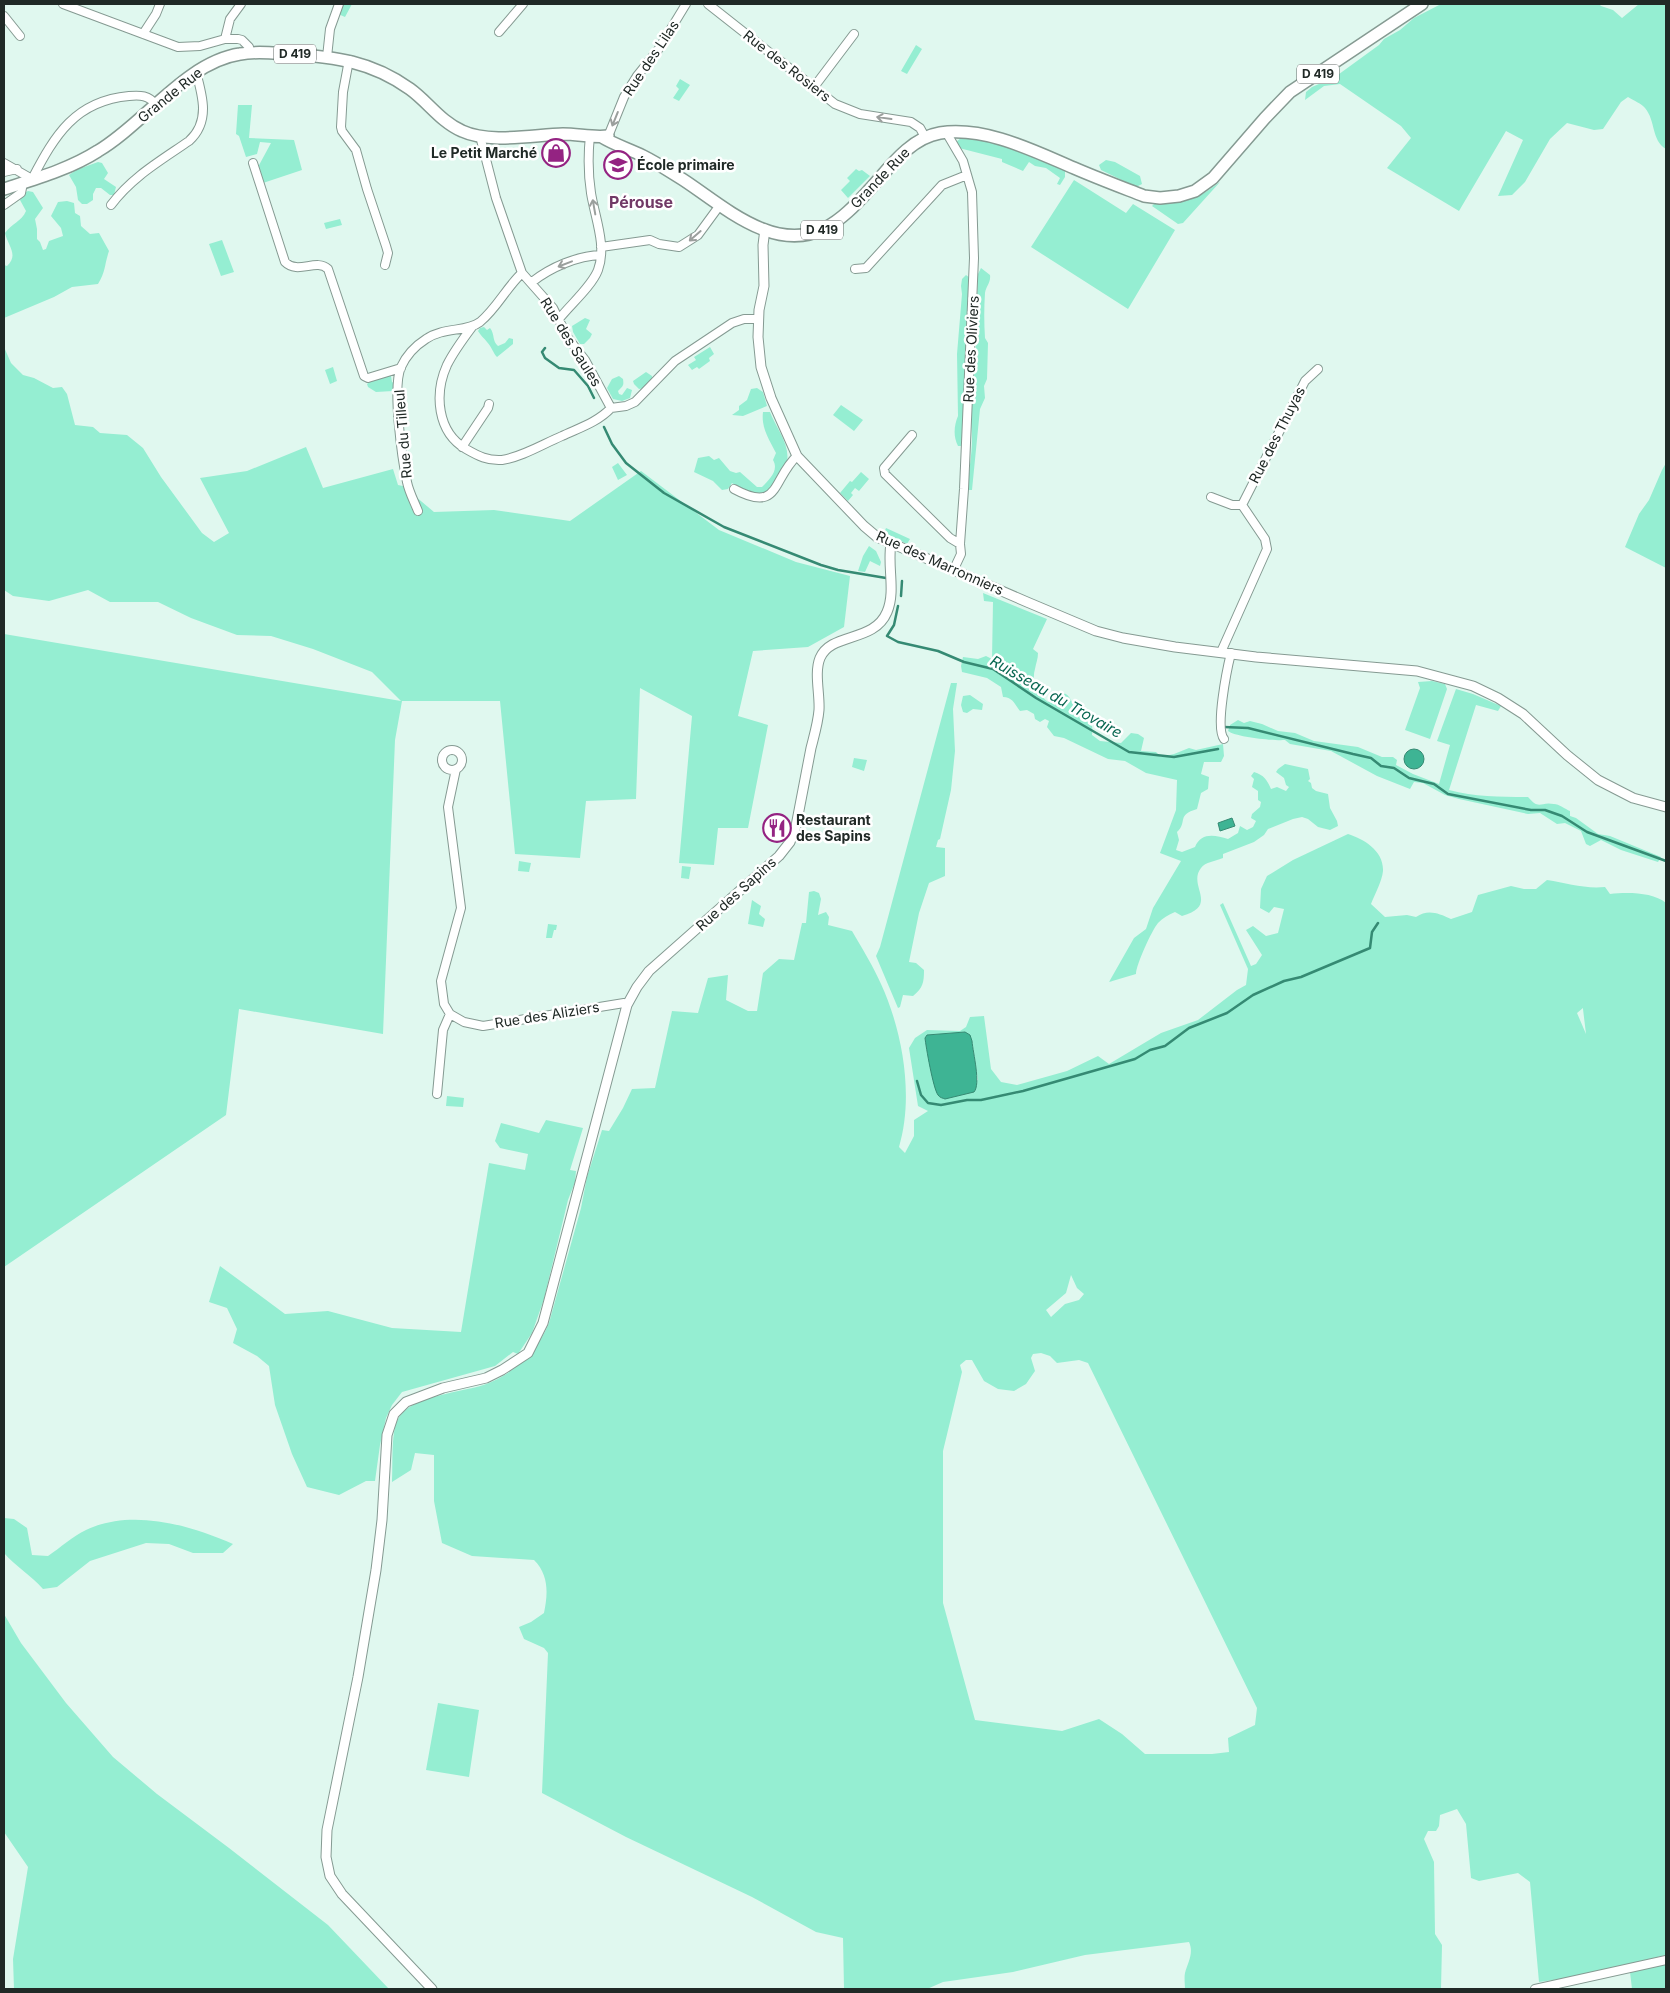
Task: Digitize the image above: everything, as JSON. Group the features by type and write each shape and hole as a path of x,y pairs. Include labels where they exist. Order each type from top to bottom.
{"main road":[{"name":"Grande Rue","path":"4,189 73,164 99,151 196,72 225,57 250,53 349,60 384,72 411,90 450,125 463,132 480,136 618,137 659,156 765,230 795,235 823,230 840,218 914,144 925,137 946,132 969,132 1024,147 1144,196 1160,198 1179,196 1195,191 1213,178 1264,118 1290,92 1422,4"},
{"path":"602,137 659,164 753,226 765,230"}],"street":[{"path":"63,4 178,47 200,46 225,39 242,40 249,47 250,53"},
{"path":"143,34 160,4"},
{"path":"225,39 230,19 241,4"},
{"path":"327,57 330,29 340,4"},
{"path":"499,32 523,4"},
{"name":"Rue des Lilas","path":"601,251 588,161 637,76 658,50 686,4"},
{"name":"Rue des Rosiers","path":"708,4 835,104 860,114 916,124 925,137"},
{"path":"4,16 20,36"},
{"path":"814,87 854,34"},
{"path":"349,60 342,92 341,126 342,131 356,150 361,165 388,253 385,265"},
{"path":"111,205 138,176 196,134 202,124 203,102 201,84 196,72"},
{"path":"4,206 21,193 52,143 71,121 87,108 111,98 136,95 149,97 156,105"},
{"name":"Rue des Oliviers","path":"946,132 963,161 972,192 974,258 960,544 964,553 954,570"},
{"name":"Rue des Saules","path":"480,136 488,170 522,273 532,282 560,319 568,338 585,360 611,408"},
{"path":"4,163 17,170 28,181"},
{"path":"253,163 285,262 292,267 306,268 319,265 328,269 364,376 368,378 401,368"},
{"path":"4,172 17,170"},
{"path":"855,269 866,268 942,185 967,175"},
{"path":"532,282 548,271 564,264 601,251 646,240 679,247 692,240 720,205"},
{"name":"Rue des Marronniers","path":"765,230 762,245 764,286 758,319 759,353 776,412 797,456 864,526 877,537 1096,631 1140,642 1226,653 1309,663 1417,671 1473,686 1498,698 1524,714 1598,780 1633,798 1666,807"},
{"path":"560,319 596,275 601,251"},
{"path":"522,273 496,306 472,327 453,352 441,388 440,400 443,421 449,434 462,447 479,457 503,460 517,456 590,423 605,415 611,408 626,406 635,402 675,361 699,343 738,320 758,319"},
{"name":"Rue du Tilleul","path":"418,511 407,483 400,427 398,389 401,368 414,348 428,337 451,329 472,327"},
{"name":"Rue des Thuyas","path":"1242,506 1305,381 1318,369"},
{"path":"462,447 489,404"},
{"path":"912,435 884,468 885,474 950,538 960,544"},
{"path":"734,489 750,498 764,497 776,488 797,456"},
{"path":"1211,497 1232,505 1242,506 1265,538 1267,549 1226,653 1221,720 1222,736 1224,739"},
{"name":"Rue des Sapins","path":"432,1989 342,1894 330,1876 326,1857 327,1830 358,1677 376,1570 383,1512 387,1435 394,1414 406,1402 443,1388 486,1378 528,1353 544,1323 627,1005 637,987 649,972 779,856 790,842 796,826 819,712 818,669 820,658 824,651 834,644 867,633 878,626 884,618 890,598 891,544"},
{"path":"437,1094 443,1030 450,1014 444,1004 441,981 461,908 448,807 456,769"},
{"name":"Rue des Aliziers","path":"450,1014 464,1022 483,1026 624,1003 627,1005"},
{"path":"1535,1989 1666,1960"}],"shaded area":[{"path":"343,4 352,4 345,17 338,14"},
{"path":"1441,4 1599,4 1613,10 1622,18 1639,4 1666,4 1666,149 1658,141 1651,119 1645,108 1628,97 1621,102 1603,129 1594,130 1567,123 1550,139 1525,182 1512,195 1498,196 1523,140 1506,131 1459,211 1387,168 1411,138 1401,126 1340,84 1324,86 1305,100 1306,92 1312,87 1335,77 1414,18"},
{"path":"916,45 922,49 907,74 901,71"},
{"path":"680,79 690,85 679,101 673,98 679,89 676,86"},
{"path":"238,105 252,105 249,138 294,140 302,170 263,183 258,167 271,143 260,142 257,154 246,157 239,136 236,134"},
{"path":"967,137 1005,146 1041,160 1065,170 1065,177 1060,185 1057,184 1060,178 1046,168 1035,166 1029,162 1023,171 1002,162 1002,159 959,148 956,142 961,138"},
{"path":"1106,160 1115,162 1140,176 1142,184 1136,187 1101,170 1099,165"},
{"path":"98,162 102,163 108,173 104,179 116,187 114,195 110,195 101,188 96,188 93,200 87,204 82,204 78,200 76,187 69,175 76,170"},
{"path":"856,169 862,170 870,176 848,198 841,190 850,181 847,178"},
{"path":"1074,180 1126,213 1133,204 1175,230 1128,309 1031,247"},
{"path":"1220,182 1183,223 1178,224 1152,206 1154,204 1189,200"},
{"path":"28,191 33,192 43,208 35,219 37,239 43,250 46,249 49,241 63,236 61,228 51,216 58,202 67,201 74,203 75,213 80,216 81,226 90,234 99,233 109,251 104,272 98,284 72,287 54,297 4,318 4,265 7,266 12,258 12,250 5,233 26,211 20,200 22,194"},
{"path":"340,219 342,225 326,229 324,223"},
{"path":"222,240 234,272 221,276 209,244"},
{"path":"981,268 990,275 984,304 985,338 988,343 987,379 984,386 985,398 980,409 972,490 968,490 972,445 971,409 974,391 972,386 976,343 974,329 976,325 978,274"},
{"path":"966,275 970,278 970,316 966,334 968,348 963,446 958,446 955,439 958,416 957,354 961,286 962,279"},
{"path":"585,318 590,320 586,329 592,334 584,344 580,344 573,332 572,326"},
{"path":"484,327 487,330 490,328 498,346 505,343 509,338 513,339 513,344 497,357 478,331"},
{"path":"4,347 11,363 23,375 34,378 53,388 62,387 67,394 75,425 93,427 100,433 127,435 143,448 161,477 202,533 214,542 229,533 200,478 247,471 306,447 323,488 393,469 398,485 403,486 434,512 494,510 570,521 641,471 719,530 796,562 850,576 844,627 808,647 753,651 738,716 768,725 748,828 718,828 714,865 679,863 692,716 640,688 636,799 586,801 580,858 515,854 500,701 402,701 395,740 383,1034 239,1009 226,1115 4,1267 4,634 401,701 372,672 313,649 271,636 237,635 191,618 158,602 110,602 88,590 49,601 13,596 4,590"},
{"path":"710,347 714,354 709,358 710,361 699,369 697,367 692,370 688,365 696,360 694,357"},
{"path":"333,367 337,381 330,384 325,370"},
{"path":"646,372 652,376 652,379 644,388 639,389 633,381"},
{"path":"388,375 391,376 392,382 395,384 393,391 376,392 368,387 367,384 372,380"},
{"path":"619,376 623,379 623,383 618,391 619,394 622,395 627,388 632,390 630,398 622,401 613,399 607,388 612,379"},
{"path":"757,388 763,392 767,406 743,416 732,415 747,400 751,389"},
{"path":"841,405 863,420 854,431 833,415"},
{"path":"763,412 770,412 786,446 787,453 785,467 770,491 750,493 732,483 728,489 722,490 713,481 694,472 698,458 709,456 714,460 719,458 730,471 740,472 757,487 762,487 771,478 774,471 775,464 773,460 776,453 764,428"},
{"path":"618,463 627,475 618,480 612,467"},
{"path":"1666,463 1666,568 1625,547 1639,514 1649,500"},
{"path":"861,472 869,479 859,491 855,488 851,493 853,495 848,501 840,493"},
{"path":"886,528 910,539 907,544 884,533"},
{"path":"869,546 876,551 881,562 880,566 870,561 865,572 858,571 863,556"},
{"path":"983,593 1047,619 1033,649 1038,653 1034,674 1036,687 1048,702 1058,692 1066,694 1071,700 1077,715 1084,712 1089,717 1092,725 1092,735 1100,741 1121,743 1131,733 1138,734 1144,738 1141,751 1156,752 1161,757 1189,748 1196,750 1223,744 1224,756 1221,762 1204,762 1201,774 1209,777 1208,789 1201,793 1197,809 1184,816 1182,825 1177,832 1179,840 1176,850 1182,852 1195,847 1201,839 1209,836 1228,839 1238,833 1240,826 1247,830 1253,827 1256,821 1251,818 1252,814 1260,807 1261,802 1258,800 1258,791 1252,787 1254,779 1251,776 1254,772 1257,773 1265,778 1271,789 1277,787 1286,791 1289,787 1286,785 1284,778 1276,772 1285,764 1308,769 1310,779 1308,781 1311,783 1312,788 1328,794 1330,808 1338,826 1330,830 1318,827 1302,817 1293,819 1268,829 1264,835 1254,842 1223,854 1223,858 1205,864 1201,868 1197,882 1201,901 1199,906 1193,912 1182,916 1175,912 1158,923 1148,940 1136,974 1109,982 1134,938 1146,929 1153,908 1181,861 1160,853 1176,810 1177,780 1146,773 1125,761 1108,759 1064,738 1054,736 1047,727 1049,721 1045,719 1040,722 1035,719 1034,714 1027,710 1020,711 1011,700 1003,697 1001,687 987,678 962,672 963,657 978,659 986,656 992,659 993,602 984,601"},
{"path":"1432,681 1445,684 1447,689 1430,739 1405,730 1420,688 1418,682"},
{"path":"951,683 957,683 953,709 955,751 951,790 940,839 936,847 945,848 945,876 929,883 919,913 909,962 916,963 924,970 922,984 913,996 903,995 900,1007 898,1008 876,956"},
{"path":"1456,689 1501,706 1498,711 1476,705 1449,790 1498,797 1528,797 1538,805 1549,803 1558,805 1570,811 1570,816 1576,818 1598,834 1610,836 1661,857 1658,862 1621,850 1601,840 1590,846 1586,844 1581,831 1565,823 1557,824 1540,813 1528,814 1459,799 1445,795 1423,783 1414,782 1410,789 1377,776 1331,751 1290,744 1285,740 1246,737 1228,731 1230,725 1238,720 1244,723 1250,721 1278,731 1295,733 1314,741 1358,747 1382,757 1393,757 1397,760 1396,765 1439,784 1450,745 1437,741"},
{"path":"970,695 983,704 982,710 973,709 967,713 963,712 961,705 963,696"},
{"path":"1410,749 1418,749 1424,755 1424,763 1418,769 1410,769 1404,763 1404,755"},
{"path":"854,758 867,760 864,771 852,767"},
{"path":"1232,818 1235,826 1220,831 1218,823"},
{"path":"1348,834 1360,839 1372,847 1380,857 1383,871 1371,904 1385,917 1407,915 1416,917 1429,913 1451,919 1472,912 1478,895 1511,886 1536,889 1547,880 1583,886 1605,887 1610,894 1632,893 1647,895 1661,899 1666,903 1666,1955 1575,1977 1539,1982 1530,1882 1518,1873 1479,1881 1471,1878 1466,1824 1457,1809 1440,1815 1439,1826 1436,1831 1428,1831 1424,1839 1434,1862 1435,1934 1442,1945 1441,1989 1185,1989 1185,1973 1191,1954 1189,1942 1085,1955 1013,1972 943,1982 927,1989 844,1988 843,1938 816,1932 752,1897 626,1837 542,1793 548,1653 544,1648 524,1639 519,1627 531,1622 544,1613 547,1592 545,1578 534,1560 472,1556 442,1543 434,1501 434,1455 415,1453 411,1470 392,1482 393,1442 397,1421 403,1412 413,1405 438,1396 489,1383 499,1378 517,1366 533,1351 549,1323 581,1208 587,1177 602,1130 609,1131 632,1089 655,1088 672,1011 698,1013 708,978 728,975 726,1000 748,1011 757,1011 763,973 779,959 794,960 802,923 806,923 809,892 819,893 821,899 818,915 826,912 829,917 828,925 852,931 881,984 889,1003 904,1065 906,1107 899,1147 905,1153 914,1136 914,1120 928,1111 918,1106 909,1048 915,1038 927,1030 960,1031 966,1027 970,1017 984,1016 991,1069 1001,1082 1017,1085 1067,1071 1098,1056 1109,1064 1161,1033 1198,1020 1246,985 1248,969 1220,905 1223,903 1251,966 1256,964 1262,955 1246,930 1253,926 1266,936 1278,933 1284,909 1274,907 1269,913 1260,908 1261,889 1267,876 1293,860","holes":["1583,1008 1586,1034 1577,1013","965,1032 972,1041 978,1080 938,1095 925,1038 927,1035","1071,1275 1077,1288 1084,1294 1079,1300 1065,1304 1051,1317 1046,1310 1066,1293","1041,1353 1050,1356 1057,1363 1079,1360 1088,1363 1257,1708 1255,1725 1228,1738 1229,1752 1212,1754 1145,1754 1122,1734 1099,1719 1062,1731 975,1720 943,1603 943,1451 962,1372 960,1365 966,1360 972,1360 984,1381 998,1389 1014,1391 1026,1384 1035,1371 1031,1358 1033,1354"]},
{"path":"519,861 531,863 529,872 518,871"},
{"path":"682,866 691,867 689,879 681,878"},
{"path":"752,900 761,906 759,914 765,919 763,927 748,924"},
{"path":"548,924 557,925 552,938 546,938"},
{"path":"965,1032 970,1035 972,1041 977,1076 976,1088 974,1092 945,1099 939,1096 936,1091 925,1038 927,1035"},
{"path":"447,1096 464,1098 463,1107 446,1106"},
{"path":"546,1120 583,1128 570,1170 576,1171 575,1182 568,1200 544,1299 532,1333 518,1354 513,1352 495,1366 402,1392 392,1405 386,1418 375,1481 366,1481 339,1495 307,1487 292,1454 275,1405 269,1366 257,1356 233,1343 237,1329 227,1308 209,1302 220,1266 285,1314 328,1311 392,1328 461,1332 489,1163 525,1170 528,1154 500,1148 495,1141 501,1123 539,1133"},
{"path":"4,1518 14,1519 27,1528 32,1555 48,1556 86,1530 122,1520 141,1520 179,1525 233,1544 223,1553 193,1553 169,1544 146,1543 90,1561 57,1587 43,1589 4,1553"},
{"path":"4,1614 21,1643 66,1703 113,1757 157,1794 328,1925 389,1989 14,1989 13,1959 28,1867 4,1832"},
{"path":"438,1703 479,1710 469,1777 426,1770"},
{"path":"1666,1963 1666,1989 1632,1989 1630,1972"}],"waterway":[{"name":"Ruisseau du Trovaire","path":"545,348 542,352 545,358 559,368 574,370 588,386 594,398"},
{"name":"Ruisseau du Trovaire","path":"604,427 612,444 626,463 664,493 724,527 821,565 838,570 886,578"},
{"path":"901,596 902,581"},
{"name":"Ruisseau du Trovaire","path":"898,606 894,625 887,636 898,642 938,651 964,662 993,669 1036,698 1129,752 1174,757 1218,749"},
{"name":"Ruisseau du Trovaire","path":"1224,727 1248,728 1371,758 1381,766 1394,768 1409,778 1434,784 1448,794 1531,810 1545,810 1562,816 1587,832 1666,861"},
{"path":"917,1081 921,1095 928,1103 941,1105 967,1100 981,1100 1023,1091 1135,1059 1150,1050 1165,1046 1189,1028 1227,1013 1253,995 1370,948 1372,932 1378,923"}],"place":[{"name":"Le Petit Marché","path":"556,153"},
{"name":"École primaire","path":"618,165"},
{"name":"Restaurant des Sapins","path":"777,828"}],"district":[{"name":"Pérouse","path":"641,202"}]}
